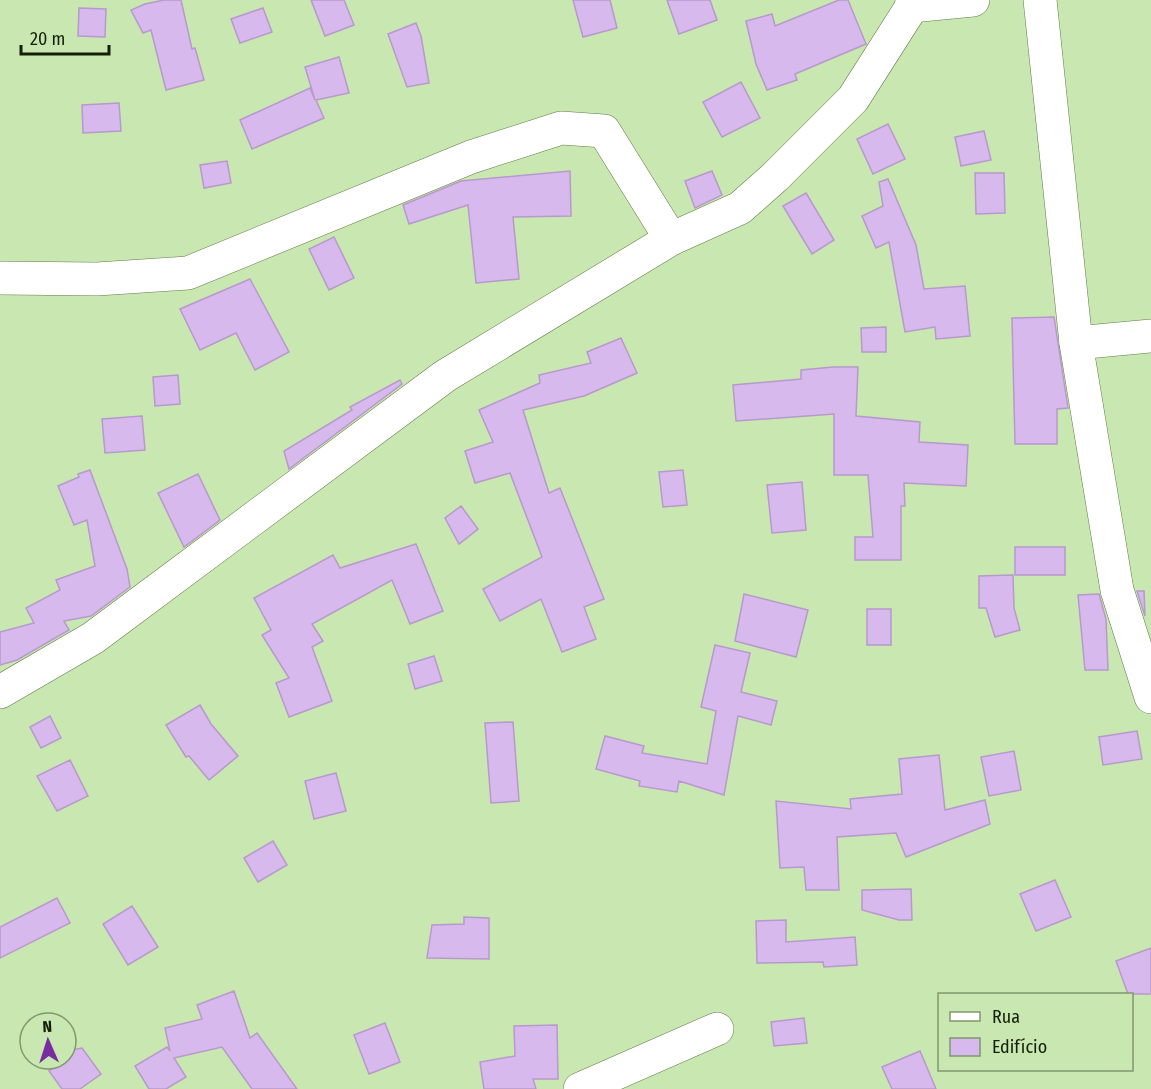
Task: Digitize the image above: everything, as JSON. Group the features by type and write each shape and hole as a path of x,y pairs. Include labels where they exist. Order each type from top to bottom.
{"street":[{"path":"0,692 93,638 445,376 671,239 740,208 775,177 853,99 913,3 973,0"},
{"path":"1040,0 1076,343 1117,590 1151,697"},
{"path":"0,278 96,279 188,273 471,157 561,128 604,131 671,239"},
{"path":"1076,343 1151,336"},
{"path":"580,1089 717,1029"}],"building":[{"path":"164,0 181,0 192,49 195,48 204,80 166,90 151,30 143,33 131,10"},
{"path":"311,0 344,0 354,25 325,36"},
{"path":"573,0 610,0 617,28 583,37"},
{"path":"667,0 710,0 717,20 679,34"},
{"path":"839,0 848,0 866,44 795,74 797,80 767,90 756,64 746,21 772,14 775,26"},
{"path":"79,8 106,9 105,37 78,36"},
{"path":"263,8 272,32 240,43 231,19"},
{"path":"416,23 421,36 429,83 407,87 388,34"},
{"path":"339,57 349,93 316,100 324,118 252,149 240,120 310,88 315,100 305,67"},
{"path":"741,82 760,118 722,137 703,102"},
{"path":"119,103 121,131 83,133 82,105"},
{"path":"888,124 905,159 873,174 857,139"},
{"path":"984,131 991,160 961,166 955,137"},
{"path":"227,161 231,183 204,188 200,165"},
{"path":"570,171 571,216 513,217 519,279 476,283 468,205 409,224 403,205 461,181"},
{"path":"712,171 722,195 695,208 685,181"},
{"path":"975,173 1004,173 1005,213 976,214"},
{"path":"888,179 916,245 924,289 965,286 970,336 936,339 935,327 905,332 889,242 876,248 862,216 883,206 879,182"},
{"path":"806,193 834,240 812,254 783,206"},
{"path":"334,237 354,278 329,290 309,249"},
{"path":"250,279 289,352 255,370 236,333 200,350 180,309"},
{"path":"1054,317 1068,408 1057,409 1057,444 1015,444 1012,318"},
{"path":"886,327 886,352 862,352 861,328"},
{"path":"621,338 637,373 584,396 523,410 549,493 560,488 604,599 584,607 596,639 562,652 541,599 500,621 483,589 542,557 510,473 475,483 465,451 493,442 479,410 540,383 539,375 591,363 587,352"},
{"path":"858,367 856,416 920,422 919,442 968,445 966,486 904,483 905,506 901,506 901,560 855,560 855,537 873,537 868,475 834,475 834,414 736,421 733,385 801,379 801,370"},
{"path":"178,375 180,404 155,406 153,377"},
{"path":"400,380 402,384 289,469 284,451 352,410 350,407"},
{"path":"142,416 145,450 105,453 102,419"},
{"path":"90,470 127,569 130,587 91,616 64,621 69,630 17,660 0,665 0,632 34,623 26,608 60,590 56,580 95,566 87,520 74,525 58,486"},
{"path":"683,470 687,505 663,507 659,472"},
{"path":"198,474 220,520 184,547 158,493"},
{"path":"802,482 806,530 772,533 767,485"},
{"path":"461,506 478,529 459,544 445,518"},
{"path":"416,544 443,611 410,624 392,580 312,624 323,641 312,647 332,701 289,717 276,683 289,678 262,635 271,630 254,598 333,555 340,568"},
{"path":"1015,547 1065,547 1065,575 1015,575"},
{"path":"1013,575 1014,608 1020,630 995,637 986,608 979,608 979,576"},
{"path":"1137,591 1144,591 1145,616"},
{"path":"744,594 808,610 796,657 735,641"},
{"path":"1099,594 1106,619 1108,670 1085,670 1078,595"},
{"path":"867,609 891,609 891,645 867,645"},
{"path":"715,645 750,653 741,692 777,701 771,725 738,716 724,795 679,781 677,792 639,786 640,781 596,769 605,736 644,746 642,753 707,764 716,711 701,707"},
{"path":"434,656 442,681 415,689 408,664"},
{"path":"200,705 211,724 238,756 209,780 189,756 186,757 166,725"},
{"path":"50,716 61,738 41,748 30,727"},
{"path":"513,722 519,801 491,803 485,723"},
{"path":"1137,731 1142,759 1103,765 1099,737"},
{"path":"1014,751 1021,790 989,796 981,757"},
{"path":"939,755 945,810 985,800 990,824 906,857 896,833 837,837 839,890 806,890 804,867 780,868 776,801 851,809 850,799 902,794 899,759"},
{"path":"70,760 88,796 57,811 37,776"},
{"path":"336,773 346,811 314,819 305,781"},
{"path":"273,841 287,865 258,882 244,858"},
{"path":"1055,880 1071,917 1036,931 1020,894"},
{"path":"911,889 912,920 899,920 862,910 862,890"},
{"path":"57,898 70,923 0,958 0,927"},
{"path":"132,906 158,947 128,965 103,924"},
{"path":"464,917 489,918 489,959 427,958 432,925 464,924"},
{"path":"786,920 786,942 855,937 857,965 824,967 823,962 757,963 756,921"},
{"path":"1151,948 1151,994 1128,993 1116,961"},
{"path":"234,991 250,1038 257,1033 297,1089 252,1089 222,1047 174,1058 186,1077 166,1089 149,1089 135,1066 167,1047 170,1051 165,1028 202,1019 197,1005"},
{"path":"804,1018 807,1043 774,1046 771,1022"},
{"path":"385,1023 400,1062 369,1074 354,1035"},
{"path":"557,1025 558,1079 533,1079 536,1089 484,1089 480,1062 515,1056 514,1026"},
{"path":"82,1048 101,1074 80,1089 62,1089 49,1071 78,1071 78,1049"},
{"path":"920,1051 936,1089 892,1089 882,1067"}]}
